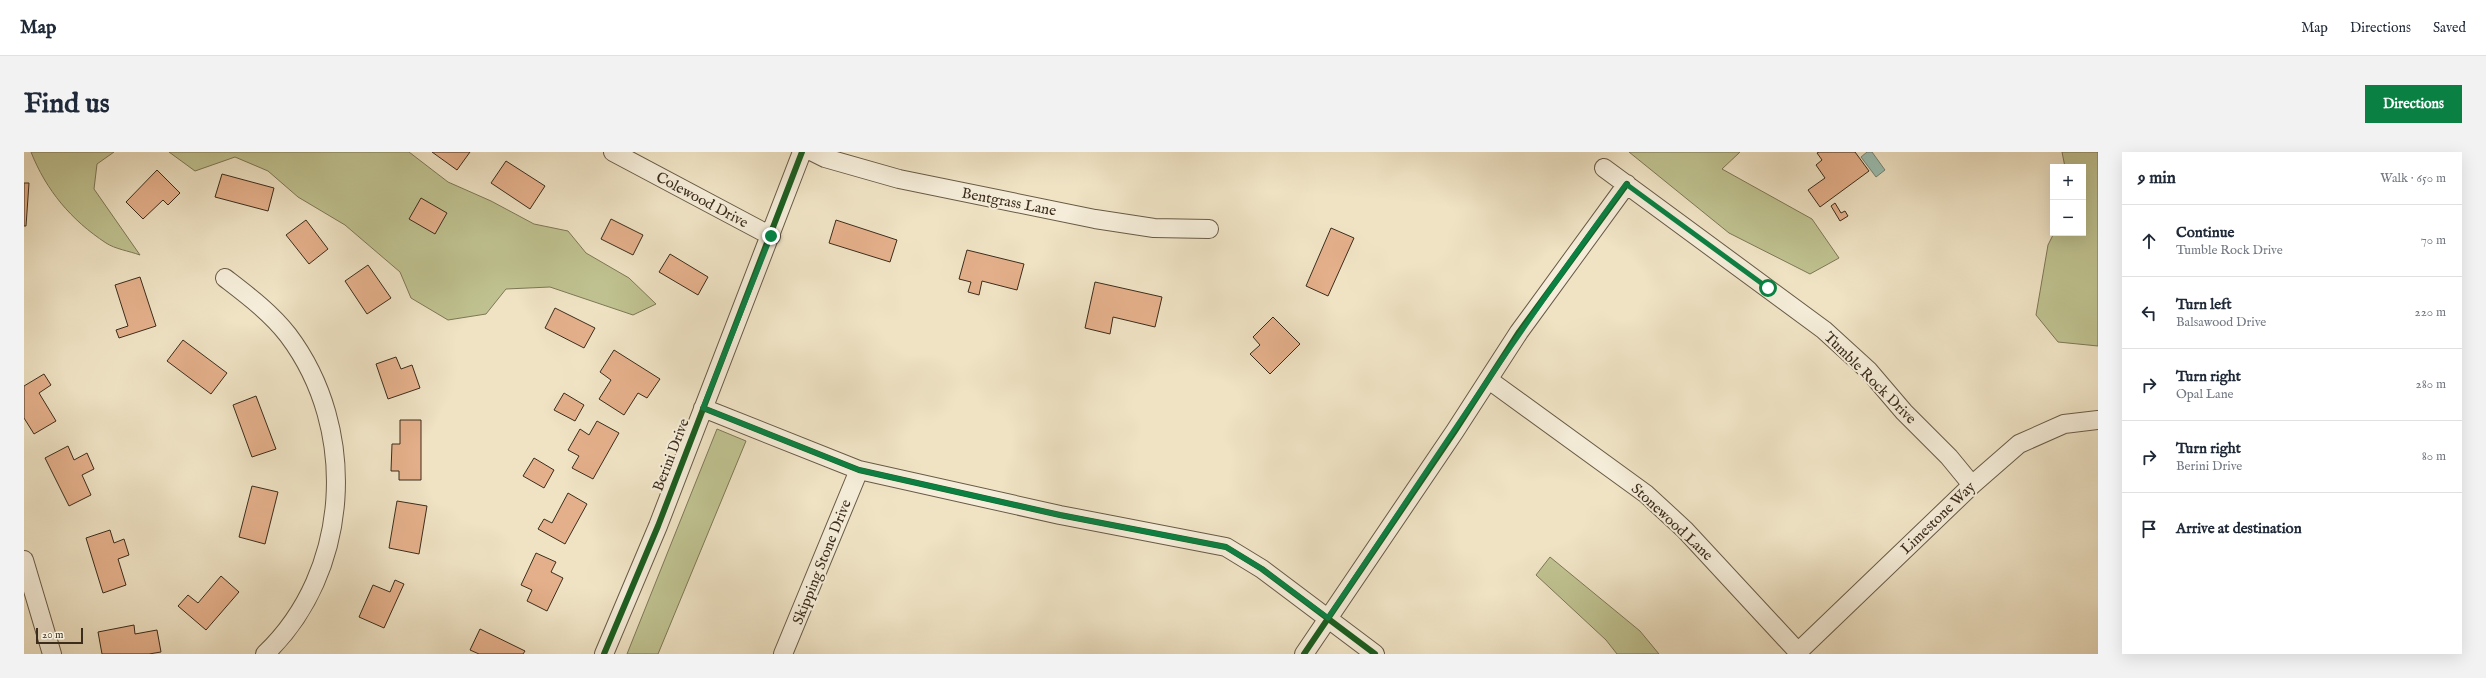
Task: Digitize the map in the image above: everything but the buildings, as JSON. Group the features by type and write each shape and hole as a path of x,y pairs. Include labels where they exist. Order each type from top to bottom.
{"street":[{"name":"Colewood Drive","path":"613,152 771,236"},
{"name":"Berini Drive","path":"604,654 658,526 771,236 802,152"},
{"name":"Bentgrass Lane","path":"813,152 825,158 899,179 1095,219 1154,228 1209,229"},
{"name":"Tumble Rock Drive","path":"1604,168 1824,330 1869,371 1904,412 1949,457 1972,485"},
{"path":"1304,654 1489,380 1519,332 1626,184"},
{"path":"225,278 261,307 287,334 303,358 326,410 335,460 337,493 334,521 320,575 308,599 291,624 265,654"},
{"name":"Stonewood Lane","path":"1489,380 1646,494 1685,530 1799,653"},
{"path":"703,408 859,470 1060,515 1226,547 1262,569 1375,654"},
{"name":"Limestone Way","path":"1799,653 1972,485 2020,444 2064,424 2098,420"},
{"name":"Skipping Stone Drive","path":"783,654 859,470"},
{"path":"24,560 52,654"}],"green space":[{"path":"31,152 114,152 97,164 94,189 140,255 106,243 93,234 71,214 44,179"},
{"path":"169,152 409,152 448,182 491,201 534,224 568,231 586,253 629,278 656,304 633,315 550,287 506,289 486,314 448,320 411,298 400,272 345,225 298,197 268,171 235,157 195,171"},
{"path":"1629,152 1740,152 1722,169 1812,219 1839,258 1810,274 1729,233"},
{"path":"2062,152 2098,152 2098,346 2058,342 2036,315 2048,245 2052,236 2086,236 2086,164 2064,164"},
{"path":"717,429 746,441 658,654 627,654"},
{"path":"1550,557 1640,631 1659,654 1617,654 1606,640 1536,575"}],"water":[{"path":"1867,152 1872,152 1885,170 1876,177 1861,157"}],"cycle path":[{"path":"604,654 658,526 802,152"},
{"path":"1304,654 1455,431 1519,332 1627,184"},
{"path":"703,408 859,470 1060,515 1226,547 1262,569 1375,654"}],"route":[{"path":"771,236 703,408 859,470 916,484 1060,515 1187,538 1226,547 1262,569 1328,618 1455,431 1519,332 1626,184 1768,288"}]}
